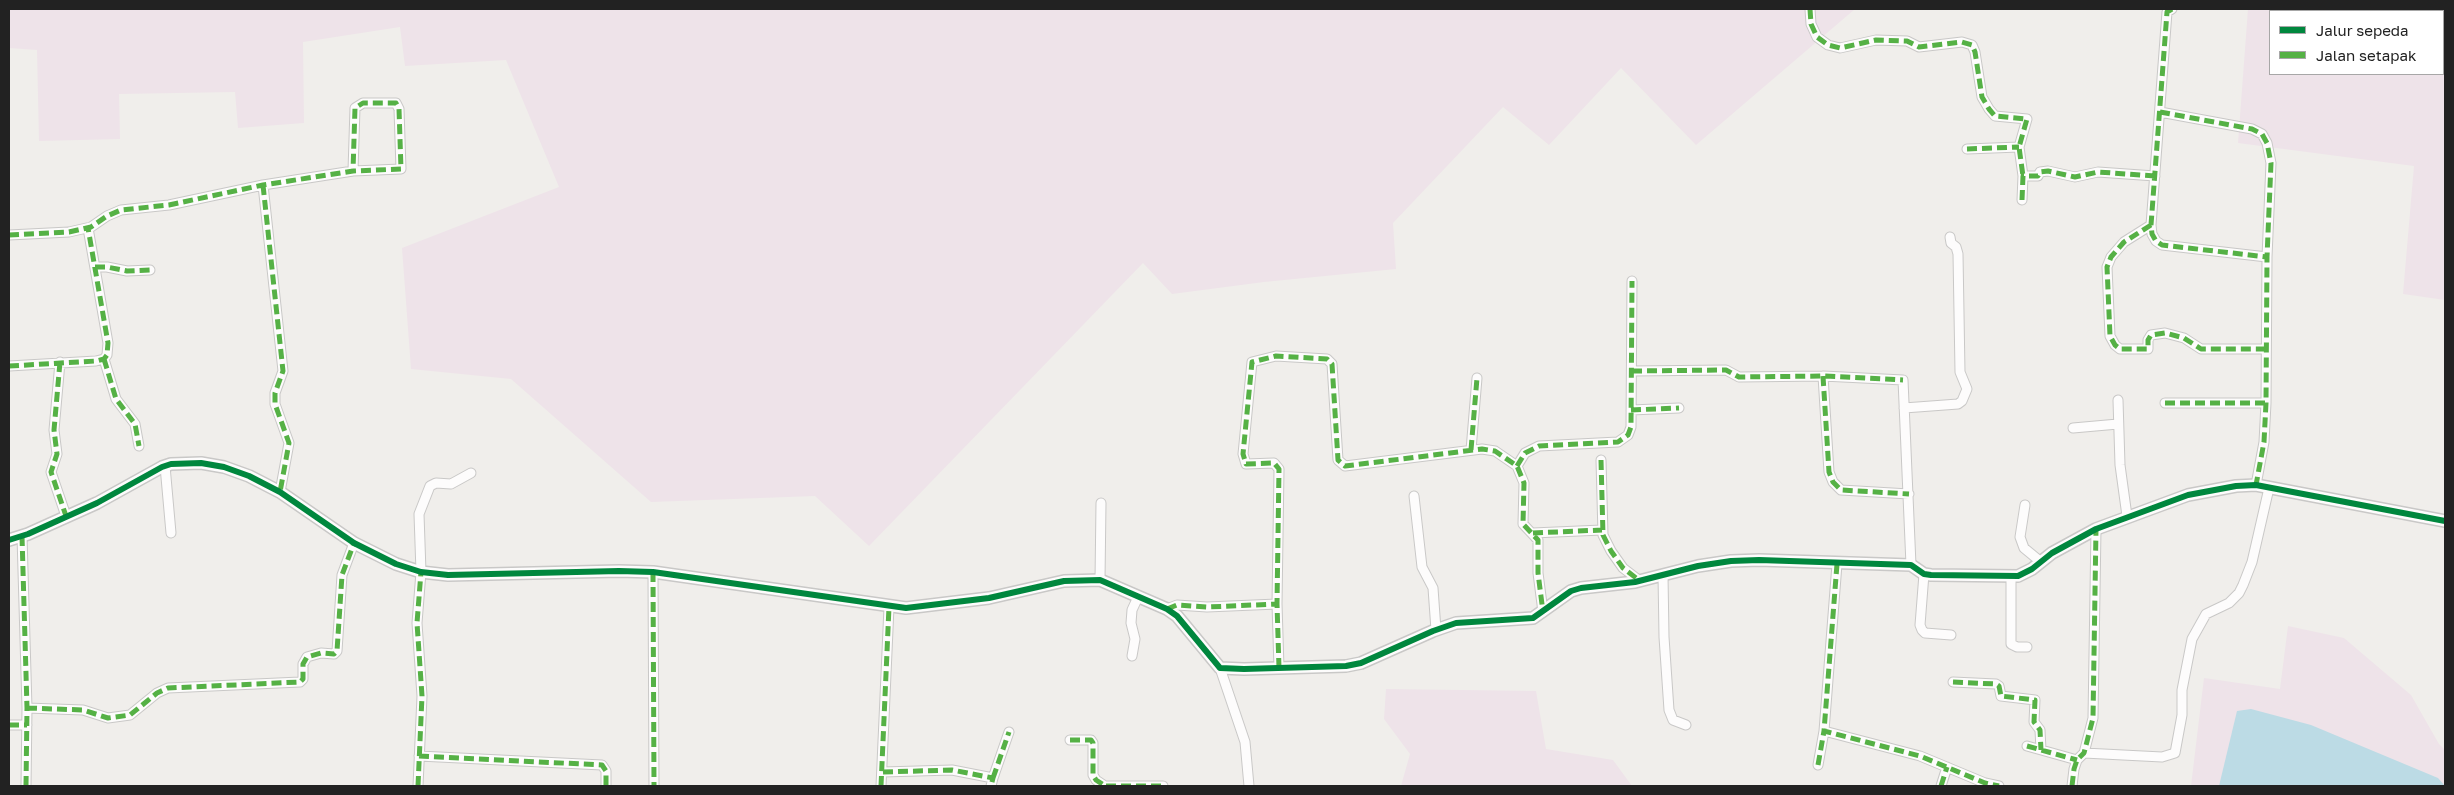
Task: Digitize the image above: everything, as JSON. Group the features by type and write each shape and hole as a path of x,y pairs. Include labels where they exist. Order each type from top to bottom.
{"street":[{"path":"1810,9 1811,24 1817,37 1828,45 1840,48 1876,40 1907,42 1919,47 1967,42 1975,52 1982,98 1989,110 1995,116 2027,119 2027,127 2018,147 2023,176 2022,200"},
{"path":"2172,9 2166,12 2151,225 2152,234 2156,241 2162,244 2267,258"},
{"path":"9,235 63,233 88,228 107,216 122,210 196,200 263,186 353,171 401,169 399,109 396,103 363,103 356,108 353,171"},
{"path":"2160,112 2252,129 2262,134 2267,143 2271,163 2267,258 2266,403 2264,442 2256,485"},
{"path":"1967,149 2018,147"},
{"path":"2023,176 2038,176 2040,172 2048,171 2075,177 2098,172 2155,176"},
{"path":"263,186 283,371 275,393 275,404 289,443 280,492"},
{"path":"2151,225 2124,242 2111,257 2108,267 2110,336 2114,345 2120,348 2148,349 2148,340 2151,335 2165,333 2184,338 2201,349 2266,349"},
{"path":"88,228 108,343 107,355 104,359 116,399 135,424 139,446"},
{"path":"1904,408 1958,404 1962,401 1967,389 1960,372 1958,254 1956,247 1951,243 1950,237"},
{"path":"95,268 107,267 127,271 150,270"},
{"path":"1517,466 1525,453 1539,446 1592,445 1622,441 1631,427 1632,281"},
{"path":"1280,668 1277,604 1279,469 1274,463 1246,464 1243,454 1252,362 1276,356 1327,359 1332,364 1338,460 1345,466 1482,449 1495,452 1517,466 1524,483 1523,524 1538,540 1538,573 1543,612"},
{"path":"9,366 104,359"},
{"path":"60,362 54,430 57,454 51,472 66,516"},
{"path":"1632,371 1726,370 1739,377 1823,376 1903,380 1912,566"},
{"path":"1823,376 1828,472 1833,482 1841,490 1909,494"},
{"path":"1471,450 1477,378"},
{"path":"2118,400 2120,465 2127,516"},
{"path":"2166,403 2266,403"},
{"path":"1631,410 1678,408"},
{"path":"2073,428 2118,424"},
{"path":"1601,460 1602,530 1606,542 1623,568 1640,581"},
{"path":"9,540 97,503 165,466 187,462 224,467 280,492 354,543 396,564 421,572 448,575 652,572 888,607 906,608 944,605 989,598 1064,581 1100,580 1167,609 1185,624 1220,668 1245,742 1249,786"},
{"path":"165,466 171,533"},
{"path":"418,786 422,696 417,623 421,572 419,514 430,486 451,484 471,473"},
{"path":"1220,668 1346,666 1361,663 1436,630 1456,624 1533,618 1571,591 1581,588 1640,581 1698,566 1731,561 1760,560 1912,566 1924,574 2011,577 2032,569 2052,553 2096,529 2127,516 2188,495 2236,486 2256,485 2445,521"},
{"path":"2027,746 2080,757 2162,757 2175,753 2182,716 2182,690 2192,639 2206,614 2229,602 2239,594 2252,562 2269,488"},
{"path":"1414,496 1422,567 1433,588 1436,630"},
{"path":"1100,503 1100,580"},
{"path":"2025,505 2020,537 2024,548 2041,562"},
{"path":"2072,786 2093,718 2096,529"},
{"path":"1533,533 1602,530"},
{"path":"22,536 27,708 26,786"},
{"path":"27,708 83,710 108,718 130,715 157,693 168,688 300,682 303,679 303,664 307,657 321,653 334,654 337,651 342,575 354,543"},
{"path":"1818,765 1824,730 1836,564"},
{"path":"652,572 654,786"},
{"path":"1924,574 1920,625 1922,630 1926,633 1951,635"},
{"path":"1663,575 1664,636 1669,710 1673,720 1686,725"},
{"path":"2011,577 2012,644 2017,647 2027,647"},
{"path":"1132,656 1135,639 1130,623 1132,610 1138,596"},
{"path":"1167,609 1177,605 1207,607 1277,604"},
{"path":"881,786 888,607"},
{"path":"1953,682 1996,684 1999,686 2001,696 2035,700 2034,722 2040,730 2041,750"},
{"path":"9,725 27,725"},
{"path":"1824,730 1896,748 1985,783 2000,786"},
{"path":"883,772 937,769 992,782 1009,732"},
{"path":"1070,740 1091,740 1093,743 1094,775 1096,780 1105,786 1163,786"},
{"path":"419,756 602,765 606,771 606,786"},
{"path":"1941,786 1947,767"}],"shaded area":[{"path":"9,9 1855,9 1696,145 1621,68 1549,145 1503,107 1393,223 1396,269 1264,282 1172,294 1143,263 869,546 815,496 651,502 511,379 411,369 402,248 559,187 506,60 405,66 400,27 303,42 304,123 238,128 235,92 119,94 120,139 39,141 37,50 9,48"},
{"path":"2248,9 2445,9 2445,300 2403,294 2414,166 2238,143"},
{"path":"2288,626 2344,638 2411,695 2439,744 2445,750 2445,786 2191,786 2204,678 2280,689"},
{"path":"1386,689 1536,691 1546,749 1613,760 1632,786 1401,786 1410,754 1384,719"}],"water":[{"path":"2251,709 2311,725 2438,778 2445,786 2219,786 2237,711"}],"marked path":[{"path":"1810,9 1811,24 1817,37 1828,45 1840,48 1876,40 1907,41 1919,47 1962,42 1972,45 1975,52 1982,97 1989,109 1995,116 2027,119 2019,147 2023,176"},
{"path":"2172,9 2167,12 2151,225 2152,234 2156,241 2162,245 2267,257"},
{"path":"9,235 69,232 91,227 107,216 121,210 169,205 263,185 353,171 355,108 363,103 396,103 399,109 401,169 353,171"},
{"path":"2160,112 2252,129 2262,134 2267,143 2271,163 2267,257 2266,403 2264,442 2256,485"},
{"path":"1967,149 2019,147"},
{"path":"2022,200 2023,176 2038,176 2040,172 2048,171 2075,177 2098,172 2155,176"},
{"path":"263,185 283,371 275,393 275,404 289,443 280,492"},
{"path":"2151,225 2124,242 2111,257 2107,267 2110,336 2115,345 2120,349 2148,349 2148,340 2151,335 2165,333 2184,338 2201,349 2265,349"},
{"path":"9,366 96,361 104,359 107,355 108,343 88,228"},
{"path":"95,267 127,271 150,270"},
{"path":"1517,466 1525,453 1539,446 1618,442 1628,435 1631,427 1632,281"},
{"path":"1279,668 1277,604 1279,469 1274,463 1246,464 1243,454 1252,362 1276,356 1327,359 1332,364 1338,460 1345,466 1482,449 1495,451 1517,466 1524,483 1523,524 1538,540 1538,573 1543,612"},
{"path":"104,359 116,399 135,424 139,446"},
{"path":"60,362 54,430 57,454 51,472 66,516"},
{"path":"1632,371 1726,370 1739,377 1823,376 1903,380"},
{"path":"1823,376 1829,472 1833,482 1841,490 1909,494"},
{"path":"1471,450 1477,378"},
{"path":"2165,403 2266,403"},
{"path":"1631,410 1679,408"},
{"path":"1601,460 1603,535 1623,568 1640,581"},
{"path":"2072,786 2074,769 2077,760 2084,753 2093,718 2096,529"},
{"path":"1533,533 1602,530"},
{"path":"22,536 27,708 26,786"},
{"path":"27,708 83,710 108,718 130,715 157,693 168,688 300,682 303,679 303,664 307,657 321,653 334,654 337,651 342,575 354,543"},
{"path":"1837,564 1824,731 1920,756 1985,783 1999,786"},
{"path":"418,786 422,696 417,623 421,572"},
{"path":"653,572 654,786"},
{"path":"1167,609 1177,605 1207,607 1277,604"},
{"path":"881,786 889,607"},
{"path":"1953,682 1996,684 1999,686 2001,696 2035,700 2034,722 2040,730 2041,750"},
{"path":"9,725 27,725"},
{"path":"1818,765 1824,731"},
{"path":"993,778 1009,732"},
{"path":"1070,740 1091,740 1093,743 1093,775 1096,780 1105,786"},
{"path":"2027,746 2077,760"},
{"path":"419,756 602,765 606,771 606,786"},
{"path":"1941,786 1947,767"},
{"path":"883,772 952,770 993,778 991,786"},
{"path":"1106,786 1163,786"}],"cycle path":[{"path":"9,540 28,534 97,503 162,467 171,464 201,463 224,467 249,476 280,492 354,543 396,564 421,572 448,575 653,572 906,608 989,598 1064,581 1100,580 1167,609 1177,616 1220,668 1244,669 1346,666 1361,663 1433,631 1456,623 1533,618 1571,591 1581,588 1635,582 1698,566 1731,561 1759,560 1911,565 1924,574 1931,575 2018,576 2032,569 2052,553 2096,529 2188,495 2236,486 2256,485 2445,521"}]}
